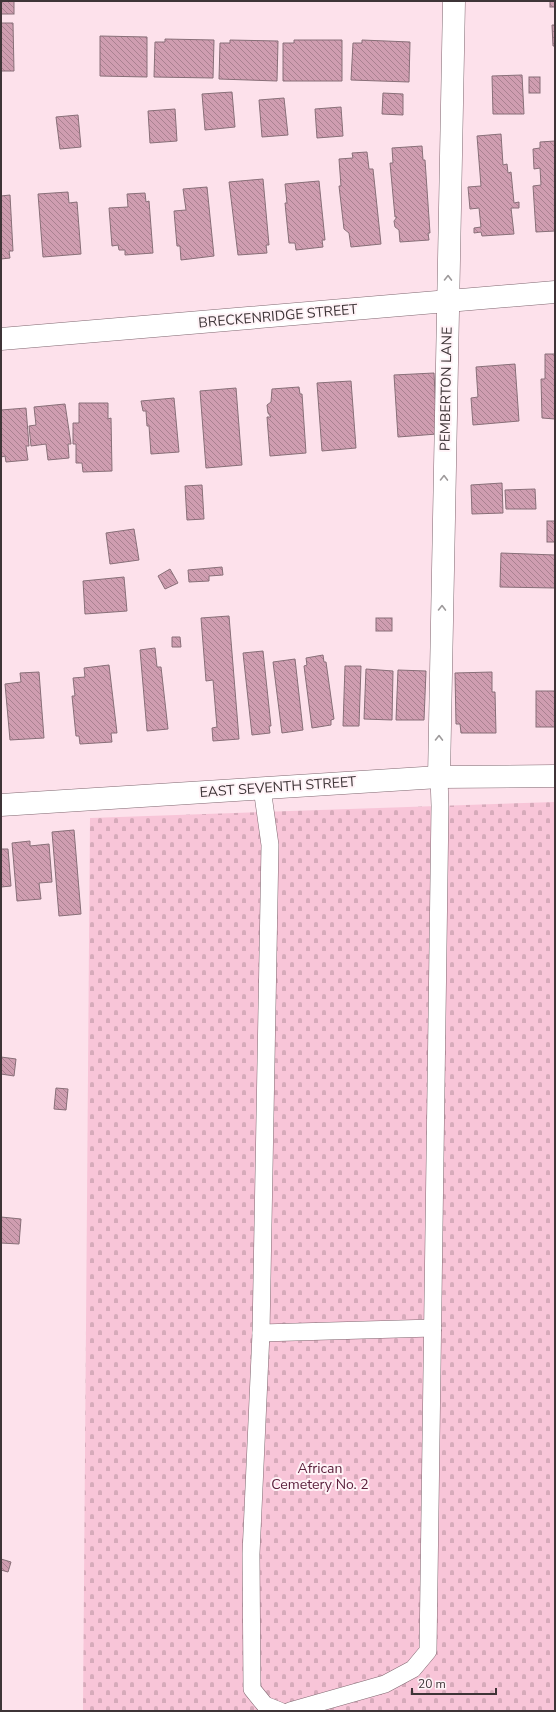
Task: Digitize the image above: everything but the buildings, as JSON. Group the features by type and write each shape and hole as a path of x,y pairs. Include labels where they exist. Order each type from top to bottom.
{"street":[{"name":"PEMBERTON LANE","path":"439,777 454,1"},
{"name":"BRECKENRIDGE STREET","path":"1,339 555,292"},
{"name":"EAST SEVENTH STREET","path":"1,805 439,777 555,776"}],"lane":[{"path":"290,1711 385,1684 414,1669 428,1651 440,806 439,777"},
{"path":"262,788 270,844 260,1333 251,1554 252,1689 265,1705 280,1711"},
{"path":"260,1333 433,1328"}],"green space":[{"name":"African Cemetery No. 2","path":"555,802 555,1711 83,1711 90,818"}]}
